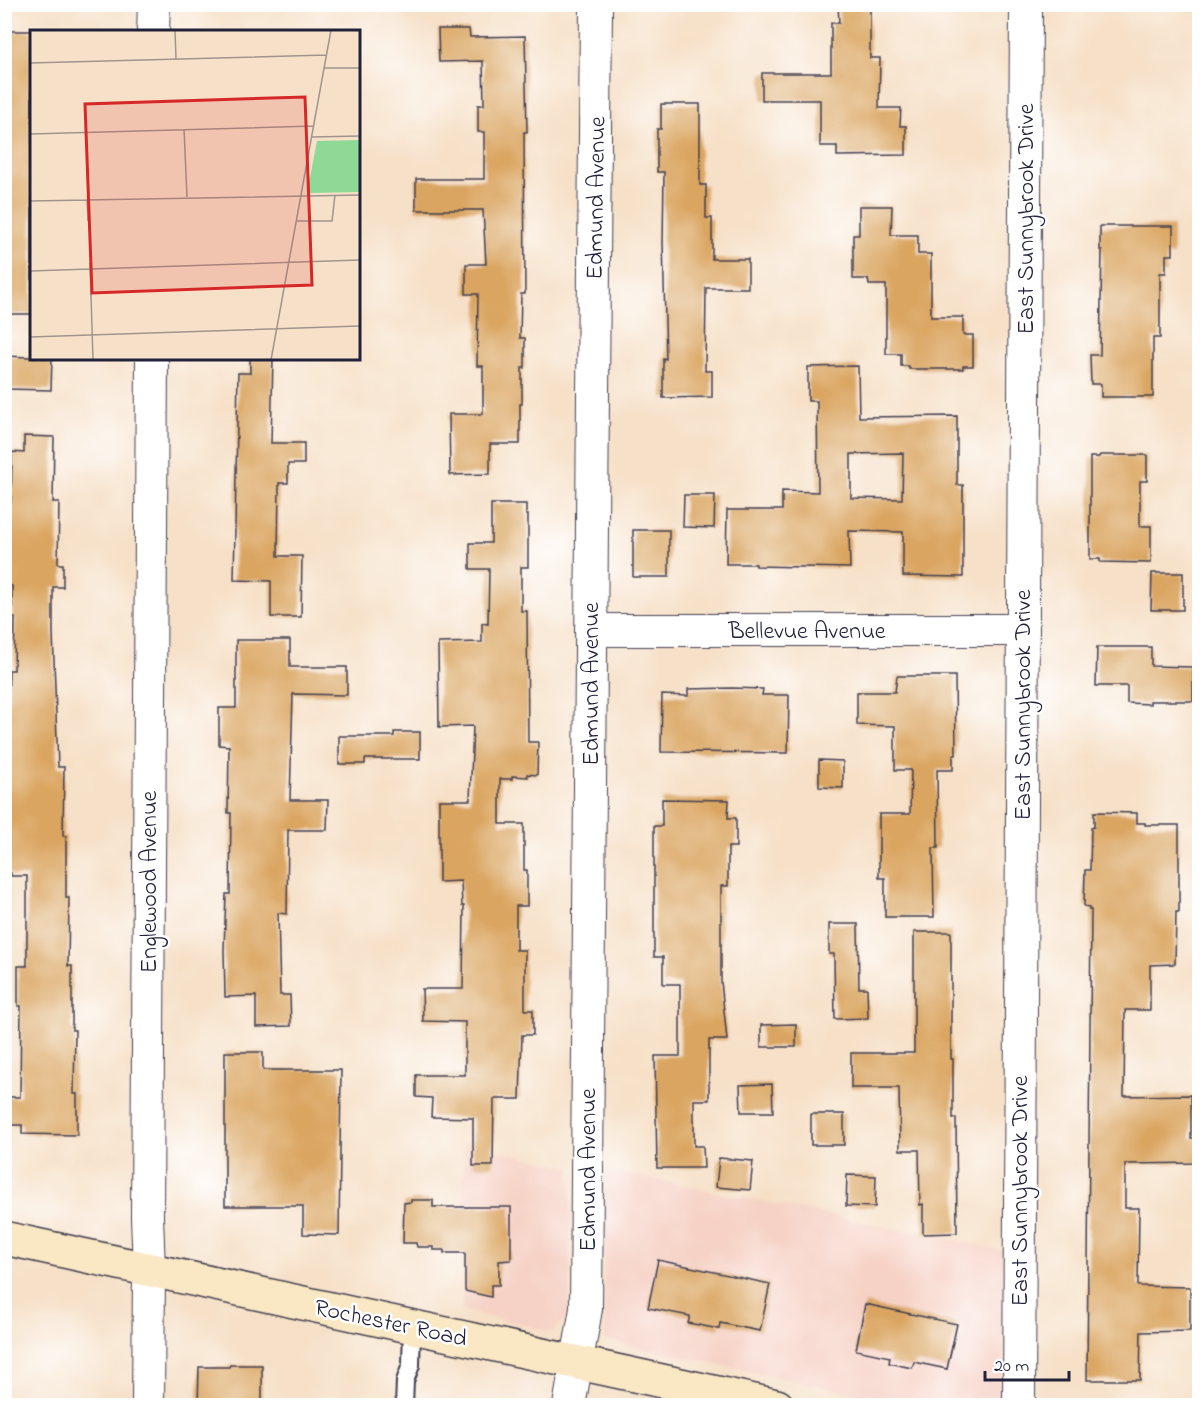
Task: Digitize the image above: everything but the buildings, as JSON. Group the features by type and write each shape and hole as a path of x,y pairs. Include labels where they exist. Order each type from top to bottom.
{"main road":[{"name":"Rochester Road","path":"4,1238 777,1406"}],"street":[{"path":"153,30 154,4"},
{"name":"Edmund Avenue","path":"569,1406 586,1309 596,4"},
{"name":"East Sunnybrook Drive","path":"1019,1406 1026,4"},
{"name":"Englewood Avenue","path":"148,1406 152,360"},
{"name":"Bellevue Avenue","path":"591,630 1023,630"}],"lane":[{"path":"404,1406 405,1381 411,1365 412,1327"}],"shaded area":[{"path":"464,1143 571,1168 570,1314 553,1332 462,1310"},
{"path":"603,1169 1005,1251 1003,1400 999,1405 909,1405 605,1340"}]}
